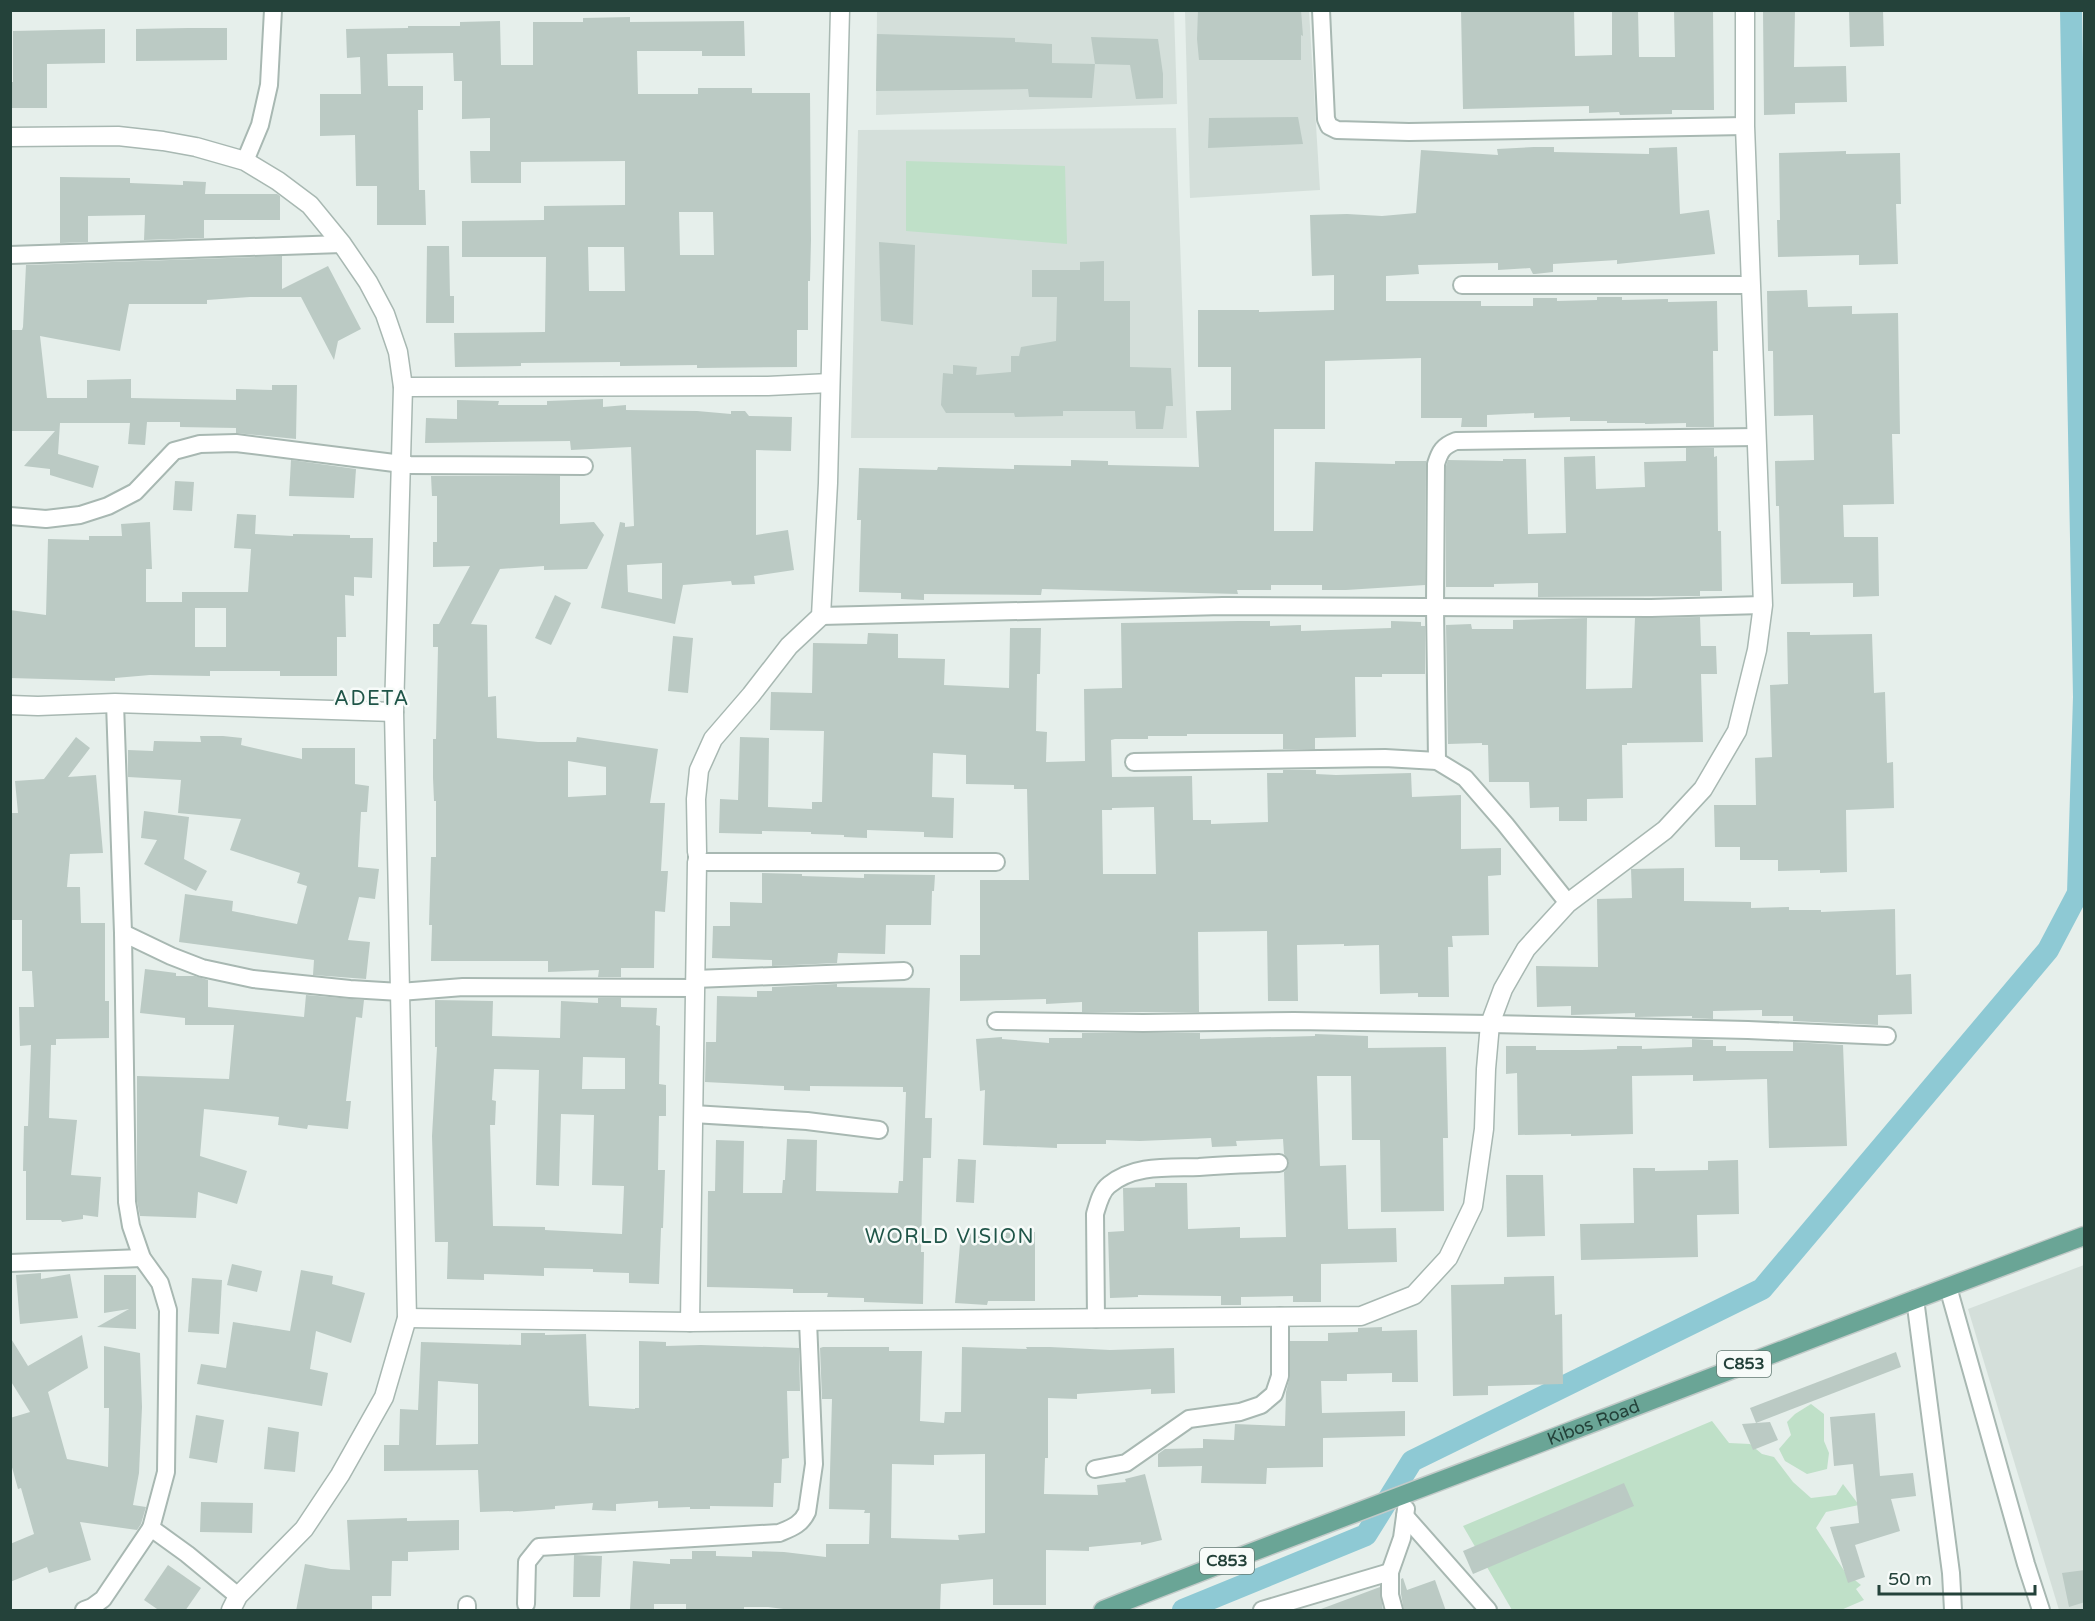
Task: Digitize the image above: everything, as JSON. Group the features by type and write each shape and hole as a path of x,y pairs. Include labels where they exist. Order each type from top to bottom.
{"main road":[{"name":"Kibos Road","path":"1103,1611 1267,1545 1352,1515 2085,1236"}],"street":[{"path":"246,161 260,125 269,85 273,10"},
{"path":"690,1322 696,799 699,770 712,739 751,695 789,646 820,616 828,483 840,10"},
{"path":"1321,10 1326,119 1329,126 1337,130 1409,132 1745,126"},
{"path":"407,1318 690,1322 1361,1316 1414,1296 1449,1258 1473,1206 1484,1129 1490,1024 1503,989 1526,948 1568,903 1665,830 1703,789 1737,731 1757,650 1763,605 1745,126 1745,10"},
{"path":"10,137 118,136 196,147 246,161 310,205 342,244 368,282 385,314 398,352 403,387 394,712 407,1318 384,1397 340,1475 304,1529 234,1603 187,1554 151,1528"},
{"path":"10,255 342,244"},
{"path":"1462,285 1751,285"},
{"path":"403,387 768,386 830,383"},
{"path":"1437,761 1436,464 1440,451 1447,444 1456,441 1757,437"},
{"path":"10,516 46,519 80,515 108,506 135,492 174,451 200,444 236,443 410,465 584,466"},
{"path":"820,616 1224,606 1651,608 1763,605"},
{"path":"10,705 115,703 394,712"},
{"path":"84,1611 103,1599 151,1528 166,1472 168,1310 160,1283 142,1258 131,1226 127,1202 123,933 115,703"},
{"path":"1134,762 1386,758 1437,761 1465,778 1568,903"},
{"path":"697,857 835,863 996,861"},
{"path":"123,933 202,968 253,979 400,992 463,987 695,984 904,971"},
{"path":"996,1021 1143,1023 1294,1021 1490,1024 1887,1036"},
{"path":"693,1114 879,1130"},
{"path":"1096,1318 1095,1214 1099,1199 1107,1185 1142,1170 1164,1167 1279,1163"},
{"path":"10,1263 142,1258"},
{"path":"1948,1287 2041,1611"},
{"path":"1915,1299 1951,1573 1953,1611"},
{"path":"1095,1469 1126,1463 1189,1419 1240,1412 1260,1405 1274,1394 1280,1376 1280,1316"},
{"path":"526,1604 527,1562 539,1547 779,1533 804,1519 814,1464 808,1321"},
{"path":"1394,1611 1390,1595 1390,1572 1402,1538 1406,1493"},
{"path":"1405,1516 1488,1611"},
{"path":"1262,1611 1390,1572"}],"shaded area":[{"path":"877,11 1174,11 1177,104 876,115"},
{"path":"1185,11 1309,11 1320,190 1190,198"},
{"path":"1176,128 1187,438 851,438 858,130"},
{"path":"2084,1265 2084,1610 2059,1610 1968,1309"}],"green space":[{"path":"906,161 1065,166 1067,244 906,231"},
{"path":"1811,1404 1824,1414 1824,1441 1829,1453 1827,1469 1807,1474 1785,1461 1779,1449 1791,1435 1787,1422"},
{"path":"1712,1421 1729,1443 1750,1444 1762,1454 1774,1457 1793,1482 1811,1498 1836,1495 1843,1484 1859,1505 1826,1512 1816,1528 1845,1572 1861,1585 1856,1589 1864,1600 1841,1610 1512,1610 1463,1526"}],"building":[{"path":"1198,10 1301,10 1303,36 1301,35 1301,60 1199,60"},
{"path":"1461,10 1574,10 1575,56 1612,55 1612,10 1638,10 1639,57 1675,57 1674,10 1713,10 1714,110 1672,110 1672,114 1620,115 1619,112 1589,113 1589,106 1463,109"},
{"path":"1763,10 1795,10 1794,67 1846,66 1847,102 1795,103 1795,114 1764,115"},
{"path":"1849,10 1883,10 1884,46 1850,47"},
{"path":"630,17 630,22 744,21 745,56 702,56 702,51 637,51 638,94 698,94 698,88 752,88 752,93 810,93 811,240 808,330 797,330 797,367 620,366 620,362 521,363 521,366 455,367 454,333 545,332 546,257 462,257 462,221 544,220 544,206 625,205 625,161 521,162 521,183 471,183 470,151 490,151 490,118 462,119 462,81 454,81 453,53 387,54 388,86 423,86 423,110 418,110 419,190 425,190 426,225 377,225 377,186 356,186 355,135 320,136 320,94 361,94 360,57 347,58 346,29 460,26 460,22 500,21 501,65 533,65 533,22 583,22 583,18","holes":["679,212 713,212 714,255 680,255","588,247 624,247 625,291 589,291"]},
{"path":"227,28 227,60 136,61 136,29"},
{"path":"105,29 105,63 47,64 47,108 10,108 10,82 13,82 13,31"},
{"path":"877,34 1015,38 1015,42 1052,44 1052,63 1095,64 1092,98 1029,97 1028,89 876,91"},
{"path":"1091,37 1158,39 1163,74 1163,98 1136,99 1130,65 1095,64"},
{"path":"1298,117 1303,144 1208,148 1209,118"},
{"path":"1554,147 1554,152 1649,154 1649,148 1677,147 1680,214 1709,210 1715,254 1617,264 1617,260 1553,264 1553,272 1535,274 1530,268 1498,270 1498,263 1418,265 1419,274 1386,276 1386,301 1481,301 1481,306 1533,306 1533,298 1557,298 1557,301 1622,297 1622,300 1668,299 1668,302 1717,301 1718,351 1713,351 1714,427 1686,427 1686,423 1570,421 1570,417 1534,418 1534,413 1487,415 1487,427 1461,427 1462,418 1421,418 1421,358 1325,361 1325,429 1274,429 1274,531 1313,531 1315,462 1395,464 1395,461 1426,461 1425,585 1322,590 1322,585 1271,585 1271,590 1237,590 1238,594 1042,589 1041,595 924,594 924,600 901,599 901,593 859,592 861,520 857,520 859,468 1014,469 1014,465 1071,466 1071,460 1108,461 1108,465 1199,467 1196,411 1231,410 1231,367 1198,367 1198,310 1259,310 1259,312 1334,310 1334,275 1312,276 1310,215 1382,216 1416,213 1421,150 1498,155 1497,149"},
{"path":"1846,151 1846,154 1900,153 1901,204 1896,204 1898,264 1859,265 1859,255 1778,257 1779,153"},
{"path":"60,177 130,178 130,183 183,185 183,181 206,182 205,194 277,194 280,196 280,220 204,220 204,238 144,240 145,215 88,216 88,242 60,243"},
{"path":"879,242 915,245 913,325 881,321"},
{"path":"427,246 449,246 450,296 454,296 454,323 426,323"},
{"path":"282,256 282,289 328,266 361,329 338,341 334,360 301,297 207,300 207,304 129,304 120,351 40,336 47,398 87,398 87,380 131,379 131,398 236,400 236,389 272,390 272,385 297,385 296,439 236,433 236,428 180,427 180,422 147,422 145,445 128,444 130,423 60,423 58,454 99,466 93,488 50,475 50,469 24,466 55,431 10,431 10,330 22,330 23,327 26,265"},
{"path":"1104,261 1104,301 1130,301 1130,367 1171,368 1173,406 1166,406 1163,429 1136,429 1135,411 1063,411 1063,416 1015,417 1014,413 946,413 941,405 943,373 953,374 953,365 977,367 976,375 1011,372 1011,356 1019,356 1021,347 1056,341 1057,297 1032,297 1032,270 1080,270 1080,262"},
{"path":"1807,290 1808,307 1852,306 1852,314 1898,313 1900,434 1892,434 1894,504 1843,505 1844,537 1878,537 1879,596 1853,597 1853,583 1781,584 1779,506 1776,506 1775,461 1814,460 1813,415 1774,416 1773,351 1768,351 1767,291"},
{"path":"603,399 603,407 626,405 626,410 731,414 731,411 745,411 749,416 792,417 791,451 756,450 756,535 788,530 794,570 754,576 755,584 732,585 731,581 683,585 675,624 601,608 620,522 625,523 625,527 634,526 631,447 571,450 570,441 425,443 426,418 457,419 457,400 499,401 498,405 547,405 547,401","holes":["662,563 662,599 628,592 627,565"]},
{"path":"1686,448 1714,448 1714,457 1717,456 1722,591 1700,591 1700,596 1538,597 1538,583 1494,584 1494,587 1446,587 1446,466 1448,460 1526,459 1528,534 1566,533 1564,457 1595,456 1596,489 1645,487 1644,462 1686,461"},
{"path":"291,460 356,469 354,498 289,496"},
{"path":"431,476 560,476 560,524 594,522 604,535 587,569 544,570 544,566 500,569 471,624 487,625 488,697 496,696 497,738 538,742 576,742 577,737 658,749 650,803 665,803 661,871 668,871 665,912 655,911 654,968 621,968 621,977 598,977 599,970 548,972 548,961 431,961 432,925 429,925 431,857 436,857 433,739 436,739 438,647 433,647 433,624 439,624 470,566 433,567 433,542 437,542 437,496 432,496","holes":["568,761 606,767 606,795 568,797"]},
{"path":"175,481 194,482 192,511 173,510"},
{"path":"237,514 256,515 255,534 350,535 350,538 373,538 372,578 354,577 354,596 345,595 346,637 337,637 337,676 280,676 280,671 210,671 210,676 150,675 115,678 115,681 10,678 10,610 46,615 48,539 89,540 89,536 122,536 121,524 150,522 152,569 146,569 146,602 182,602 182,592 248,592 251,549 234,548","holes":["195,608 226,608 226,647 195,647"]},
{"path":"555,595 571,603 551,645 535,638"},
{"path":"1700,617 1701,646 1716,646 1717,674 1701,674 1703,742 1627,743 1627,745 1622,745 1623,798 1587,799 1587,821 1559,821 1559,807 1530,808 1529,782 1489,782 1488,745 1482,745 1482,743 1448,744 1446,625 1471,624 1472,629 1513,629 1513,620 1587,618 1586,689 1632,688 1635,618"},
{"path":"1270,621 1270,626 1301,625 1301,631 1391,628 1391,621 1421,622 1421,626 1425,626 1425,674 1382,674 1382,677 1355,677 1356,737 1315,738 1315,749 1283,749 1283,734 1187,734 1187,736 1148,736 1148,739 1115,739 1111,740 1112,777 1192,776 1193,820 1211,820 1211,824 1268,822 1267,773 1283,773 1283,770 1316,770 1316,774 1336,775 1411,773 1412,797 1461,795 1461,849 1501,848 1501,875 1488,876 1489,935 1452,936 1453,947 1448,947 1449,997 1418,997 1418,993 1380,994 1379,945 1297,945 1298,1001 1268,1001 1267,931 1198,932 1199,1012 1082,1012 1082,1002 1046,1004 1046,999 960,1001 960,955 980,955 980,880 1029,880 1027,789 1014,789 1014,785 966,784 966,755 933,753 932,797 954,798 953,838 924,837 924,832 867,830 867,838 811,834 811,832 719,833 720,799 738,800 740,737 769,738 768,807 812,809 812,802 822,802 824,731 770,730 771,692 812,693 813,643 867,644 868,633 898,634 898,658 945,659 944,685 1009,688 1010,628 1041,628 1036,731 1047,732 1046,762 1085,761 1084,689 1122,688 1121,623","holes":["1154,807 1156,874 1103,874 1102,810"]},
{"path":"1787,632 1810,632 1810,635 1872,634 1874,693 1885,692 1887,763 1893,762 1894,808 1846,810 1847,872 1778,871 1778,860 1740,860 1740,847 1715,847 1714,805 1756,805 1755,758 1772,757 1770,685 1788,684"},
{"path":"673,636 693,638 688,693 668,691"},
{"path":"200,736 242,738 241,745 302,759 302,748 355,748 355,784 369,786 367,812 361,812 358,867 379,869 375,899 359,897 348,940 370,942 366,979 313,975 314,960 179,942 185,894 233,901 232,911 297,924 307,886 297,883 300,873 230,850 241,819 178,813 181,780 128,777 128,750 153,751 154,741 201,742"},
{"path":"76,737 90,748 68,777 96,775 103,853 70,854 67,887 80,887 81,923 105,923 105,1001 109,1001 109,1038 56,1039 56,1045 51,1045 49,1118 77,1120 71,1175 101,1177 98,1217 83,1215 83,1219 62,1222 61,1220 26,1220 26,1171 23,1171 24,1126 28,1126 31,1045 20,1046 19,1007 34,1007 32,971 22,971 22,920 10,920 10,813 18,813 15,781 44,779"},
{"path":"144,811 189,817 184,859 207,871 196,891 144,864 157,840 141,838"},
{"path":"1684,868 1684,901 1751,902 1751,908 1789,907 1789,910 1821,910 1821,912 1895,909 1896,975 1911,974 1912,1014 1878,1015 1878,1025 1793,1021 1793,1016 1762,1016 1762,1010 1713,1011 1713,1019 1692,1018 1692,1016 1635,1017 1635,1013 1571,1015 1571,1006 1537,1007 1536,966 1598,967 1597,899 1632,898 1631,869"},
{"path":"762,873 864,878 864,874 935,875 931,925 886,925 885,954 838,953 837,963 772,966 772,960 712,958 713,926 730,926 730,902 762,903"},
{"path":"145,969 208,980 208,1007 304,1017 306,995 364,1000 362,1018 356,1017 346,1101 351,1101 348,1129 308,1125 307,1129 278,1125 279,1117 204,1109 200,1156 247,1171 237,1204 198,1192 196,1218 140,1216 137,1201 137,1076 229,1079 234,1025 185,1025 185,1018 140,1013"},
{"path":"837,984 837,987 930,988 925,1118 932,1118 931,1158 923,1158 921,1252 924,1252 923,1304 864,1302 864,1298 827,1297 828,1293 793,1293 793,1289 707,1287 708,1191 715,1191 716,1140 744,1141 743,1193 782,1193 787,1139 817,1140 816,1191 898,1193 899,1181 903,1181 906,1092 903,1092 903,1087 810,1086 810,1091 784,1090 784,1086 705,1082 706,1042 716,1042 717,996 757,997 757,991 772,991 772,987"},
{"path":"598,998 621,998 621,1007 657,1008 656,1025 660,1026 659,1084 666,1085 666,1116 659,1116 658,1170 665,1170 659,1284 629,1283 629,1273 593,1272 593,1269 544,1268 544,1276 484,1274 484,1280 447,1279 448,1242 435,1242 432,1136 437,1047 435,1047 435,1000 493,1001 492,1036 560,1038 561,1001 598,1003","holes":["583,1057 625,1058 625,1089 582,1089","494,1069 539,1070 536,1185 559,1186 561,1114 594,1115 592,1185 624,1186 622,1234 545,1230 545,1227 493,1226 490,1125 495,1125 496,1101 492,1100"]},
{"path":"1082,1033 1200,1033 1200,1039 1315,1036 1315,1034 1368,1036 1368,1048 1446,1047 1448,1138 1443,1138 1444,1211 1381,1212 1380,1140 1352,1140 1351,1076 1317,1076 1320,1166 1346,1165 1348,1229 1396,1228 1397,1262 1321,1264 1321,1302 1293,1302 1293,1296 1241,1297 1241,1305 1221,1305 1221,1296 1138,1295 1138,1297 1110,1298 1108,1232 1124,1231 1123,1188 1155,1187 1155,1183 1187,1183 1188,1229 1240,1227 1240,1238 1286,1237 1284,1172 1289,1162 1284,1154 1283,1139 1236,1141 1237,1146 1212,1147 1211,1138 1106,1140 1106,1144 1057,1144 1057,1148 983,1145 985,1090 980,1091 976,1039 1002,1037 1002,1039 1049,1043 1049,1038 1082,1038"},
{"path":"1692,1039 1713,1040 1713,1046 1726,1046 1726,1051 1793,1051 1793,1042 1843,1045 1847,1146 1769,1148 1767,1079 1693,1081 1693,1075 1632,1076 1633,1134 1518,1135 1517,1073 1506,1074 1506,1046 1536,1046 1536,1050 1617,1049 1617,1046 1642,1046 1642,1049 1692,1047"},
{"path":"958,1159 976,1160 974,1203 956,1202"},
{"path":"1738,1160 1739,1214 1697,1215 1698,1257 1581,1260 1580,1224 1634,1223 1633,1168 1655,1168 1655,1171 1708,1170 1708,1161"},
{"path":"1506,1175 1543,1175 1545,1236 1507,1237"},
{"path":"961,1232 1006,1236 1006,1232 1035,1232 1035,1301 988,1301 987,1305 955,1303"},
{"path":"232,1264 262,1271 257,1292 227,1285"},
{"path":"301,1270 333,1276 332,1284 365,1293 351,1343 316,1331 310,1369 328,1373 322,1406 197,1384 201,1364 226,1368 233,1322 290,1331"},
{"path":"41,1273 41,1279 70,1274 78,1318 20,1324 16,1275"},
{"path":"104,1275 136,1275 136,1329 97,1327 129,1309 104,1313"},
{"path":"1554,1276 1555,1315 1562,1314 1563,1384 1488,1386 1488,1395 1453,1396 1451,1285 1504,1284 1504,1277"},
{"path":"192,1278 222,1280 219,1334 188,1332"},
{"path":"1382,1327 1382,1331 1417,1330 1418,1382 1392,1382 1392,1373 1347,1374 1347,1381 1321,1381 1322,1413 1405,1411 1405,1436 1323,1438 1323,1467 1267,1468 1266,1484 1201,1483 1202,1466 1158,1467 1158,1454 1165,1449 1203,1448 1203,1439 1234,1440 1235,1424 1285,1426 1286,1392 1290,1376 1290,1341 1328,1341 1328,1333 1358,1332 1358,1328"},
{"path":"521,1333 586,1334 589,1406 635,1409 639,1408 639,1341 666,1342 666,1346 799,1348 800,1391 787,1391 789,1458 782,1459 781,1483 774,1483 773,1507 658,1508 658,1501 616,1504 616,1511 592,1510 593,1503 555,1506 555,1509 480,1512 478,1470 384,1471 384,1445 399,1445 400,1409 418,1410 421,1342 521,1345","holes":["438,1381 478,1384 478,1444 436,1445"]},
{"path":"82,1335 88,1368 48,1392 67,1459 108,1467 109,1408 104,1408 104,1346 140,1353 142,1407 139,1473 133,1505 146,1507 137,1530 80,1522 91,1560 49,1573 47,1567 10,1582 10,1544 34,1534 21,1488 18,1489 10,1460 10,1418 30,1412 10,1380 10,1337 28,1366"},
{"path":"889,1347 889,1351 922,1351 920,1421 944,1423 945,1412 961,1412 962,1347 1110,1350 1174,1348 1175,1393 1151,1394 1151,1389 1077,1394 1077,1399 1048,1398 1048,1458 1045,1458 1044,1494 1098,1495 1097,1485 1126,1482 1125,1479 1145,1474 1162,1540 1141,1545 1141,1542 1089,1547 1089,1551 1046,1550 1046,1605 993,1605 993,1579 941,1584 940,1611 799,1611 744,1607 744,1611 717,1611 686,1609 686,1604 654,1604 654,1611 630,1609 633,1561 670,1564 670,1559 692,1559 692,1551 716,1551 716,1556 752,1557 752,1551 826,1557 826,1544 869,1544 870,1513 864,1513 865,1510 829,1509 832,1399 822,1399 820,1348","holes":["985,1454 985,1533 958,1535 959,1540 891,1538 892,1464 934,1465 934,1455"]},
{"path":"1896,1352 1901,1367 1756,1423 1750,1408"},
{"path":"1875,1413 1880,1476 1913,1473 1916,1496 1891,1499 1900,1531 1855,1545 1865,1577 1848,1583 1830,1527 1859,1523 1853,1464 1834,1466 1830,1417"},
{"path":"196,1415 224,1420 217,1463 189,1458"},
{"path":"1770,1422 1778,1440 1753,1450 1742,1424"},
{"path":"268,1427 299,1432 295,1472 264,1469"},
{"path":"1624,1483 1634,1506 1473,1574 1463,1551"},
{"path":"201,1502 253,1503 252,1533 200,1532"},
{"path":"407,1518 407,1521 459,1520 459,1550 408,1552 408,1561 392,1561 391,1596 372,1596 372,1611 296,1611 305,1564 350,1570 347,1520"},
{"path":"574,1555 602,1556 600,1597 573,1597"},
{"path":"168,1565 201,1588 185,1611 160,1611 144,1600"},
{"path":"2085,1570 2085,1602 2069,1607 2062,1573"},
{"path":"1403,1578 1407,1590 1435,1580 1446,1611 1404,1611 1401,1594 1401,1579"},
{"path":"1380,1587 1383,1611 1322,1611 1321,1609"}],"waterway":[{"path":"1183,1610 1366,1535 1412,1461 1762,1289 2048,950 2078,893 2084,697 2071,10"}],"district":[{"name":"ADETA","path":"372,699"},
{"name":"WORLD VISION","path":"950,1237"}]}
